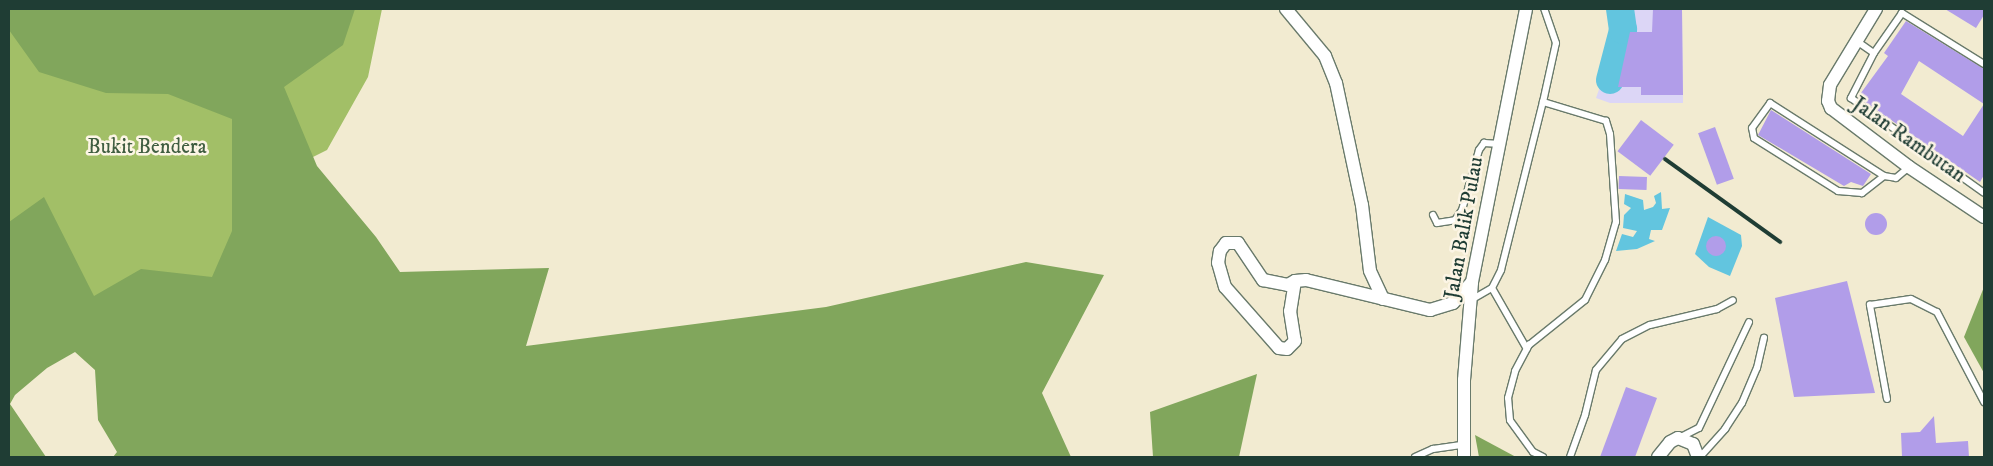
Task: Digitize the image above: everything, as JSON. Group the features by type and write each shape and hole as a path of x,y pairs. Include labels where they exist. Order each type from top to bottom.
{"street":[{"path":"1286,9 1325,56 1336,83 1362,205 1370,271 1383,299"},
{"name":"Jalan Balik Pulau","path":"1464,451 1472,282 1526,9"},
{"name":"Jalan Rambutan","path":"1876,9 1858,42 1830,85 1828,100 1831,108 1909,167 1984,217"},
{"path":"1295,281 1290,311 1295,341 1287,349 1279,348 1224,287 1218,263 1220,251 1226,243 1238,243 1264,280 1288,285 1295,281 1306,280 1430,310 1453,304 1472,282"},
{"path":"1658,457 1670,442 1678,438 1693,444 1699,457"}],"lane":[{"path":"1470,300 1492,288 1501,270 1556,43 1544,9"},
{"path":"1984,64 1907,13 1898,16 1851,92 1853,101 1984,193"},
{"path":"1858,42 1874,53"},
{"path":"1543,102 1606,121 1610,134 1616,222 1605,260 1585,300 1527,349 1515,371 1508,398 1510,420 1533,452 1543,457"},
{"path":"1884,176 1862,193 1838,191 1754,138 1752,128 1766,106 1775,105 1884,176 1896,178 1909,167"},
{"path":"1433,215 1437,224 1455,220 1462,210 1479,150 1484,143 1500,144"},
{"path":"1492,288 1527,349"},
{"path":"1887,399 1870,305 1911,299 1937,312 1984,402"},
{"path":"1570,457 1585,415 1596,370 1622,339 1650,325 1717,309 1733,300"},
{"path":"1678,438 1699,428 1749,322"},
{"path":"1699,457 1725,429 1742,403 1757,368 1764,338"},
{"path":"1415,457 1433,449 1464,451"}],"shaded area":[{"path":"1628,9 1682,9 1683,103 1610,103 1596,98 1603,78 1619,83 1630,32"}],"green space":[{"name":"Bukit Bendera","path":"9,9 382,9 368,77 327,150 281,173 278,212 173,323 38,354 9,371"},
{"path":"9,9 355,9 343,45 284,87 317,166 376,237 400,272 549,268 526,346 826,307 1026,262 1104,275 1042,393 1071,457 113,457 117,452 98,420 95,370 75,352 47,368 15,395 10,404 46,457 9,457 9,222 44,197 94,296 141,269 212,277 232,231 232,119 168,94 106,93 39,72 9,30"},
{"path":"1984,287 1984,373 1964,337"},
{"path":"1257,374 1239,457 1153,457 1150,412"},
{"path":"1475,435 1516,457 1479,457"}],"water":[{"path":"1661,192 1662,209 1670,208 1662,230 1651,230 1649,239 1655,241 1637,249 1616,251 1622,234 1633,237 1637,231 1623,228 1624,215 1631,208 1624,204 1625,194 1643,200 1644,210 1653,207 1656,203 1654,196"},
{"path":"1708,217 1741,235 1742,246 1730,276 1709,267 1695,254"}],"building":[{"path":"1653,9 1682,9 1683,95 1641,95 1641,87 1618,87 1630,32 1652,32"},
{"path":"1945,9 1984,9 1984,15 1976,28"},
{"path":"1906,21 1984,69 1984,104 1984,175 1980,182 1858,97 1888,56 1884,53","holes":["1919,61 1984,104 1963,136 1901,94"]},
{"path":"1771,110 1871,174 1863,186 1851,182 1844,186 1758,135"},
{"path":"1641,120 1674,145 1650,176 1618,151"},
{"path":"1715,127 1734,179 1717,185 1698,133"},
{"path":"1619,176 1647,177 1647,190 1619,189"},
{"path":"1876,213 1884,216 1887,224 1884,232 1876,235 1868,232 1865,224 1868,216"},
{"path":"1716,236 1723,239 1726,246 1723,253 1716,256 1709,253 1706,246 1709,239"},
{"path":"1847,281 1875,393 1794,397 1775,298"},
{"path":"1626,387 1657,398 1635,457 1600,457"},
{"path":"1934,416 1936,443 1968,441 1969,457 1902,457 1901,433 1920,432"}],"waterway":[{"path":"1610,80 1623,30 1620,9"}],"railway":[{"path":"1665,159 1780,242"}]}
